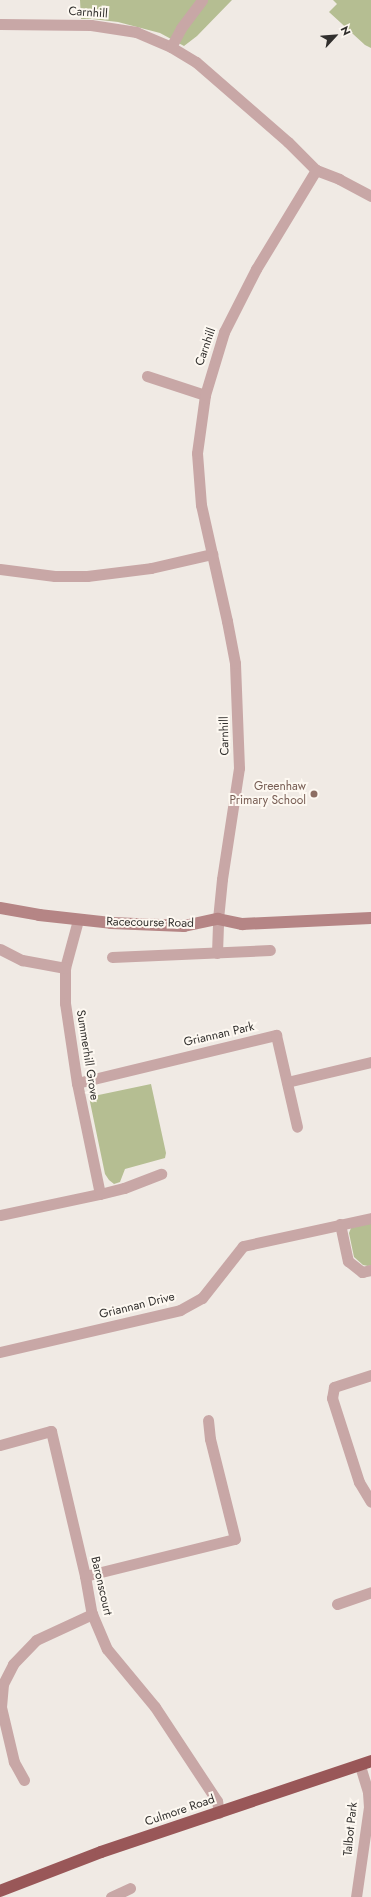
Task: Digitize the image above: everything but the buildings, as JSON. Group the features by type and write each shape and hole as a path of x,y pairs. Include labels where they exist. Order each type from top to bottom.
{"highway":[{"name":"Culmore Road","path":"0,1891 100,1852 365,1763"}],"main road":[{"name":"Racecourse Road","path":"0,908 78,920 184,926 218,919 242,924 371,918"}],"street":[{"path":"171,46 181,28 202,0"},
{"name":"Carnhill","path":"0,24 91,25 136,32 171,46 196,62 282,136 316,170 339,179 371,196"},
{"name":"Carnhill","path":"217,953 218,919 225,856 239,768 234,662 201,505 198,454 205,395 224,332 256,269 316,170"},
{"path":"147,376 205,395"},
{"path":"0,569 55,576 88,576 151,568 212,554"},
{"name":"Summerhill Grove","path":"78,920 65,968 65,1003 77,1083 100,1194"},
{"path":"0,949 22,960 65,968"},
{"path":"112,957 270,950"},
{"name":"Griannan Park","path":"77,1083 276,1035 297,1127"},
{"path":"287,1082 371,1062"},
{"path":"0,1215 124,1188 161,1174"},
{"name":"Griannan Drive","path":"0,1352 180,1310 202,1298 243,1246 371,1218"},
{"path":"340,1224 348,1261 362,1272 371,1270"},
{"path":"371,1375 334,1387 332,1398 355,1470 371,1502"},
{"path":"85,1576 235,1539 210,1439 208,1420"},
{"name":"Baronscourt","path":"0,1445 51,1431 85,1576 92,1614 107,1649 154,1707 217,1801 219,1812"},
{"path":"337,1604 371,1592"},
{"path":"24,1780 14,1762 1,1707 3,1684 13,1664 36,1640 92,1614"},
{"name":"Talbot Park","path":"356,1897 369,1807 365,1763"},
{"path":"110,1897 130,1888"}],"green space":[{"path":"80,0 232,0 197,36 184,46 160,33 118,22 81,19"},
{"path":"333,0 371,0 371,48 365,45 329,12 337,4"},
{"path":"151,1084 166,1153 165,1158 125,1169 120,1182 114,1184 105,1174 89,1097"},
{"path":"371,1223 371,1265 368,1266 363,1265 354,1257 349,1233 351,1228"}],"place":[{"name":"Greenhaw Primary School","path":"314,794"}]}
